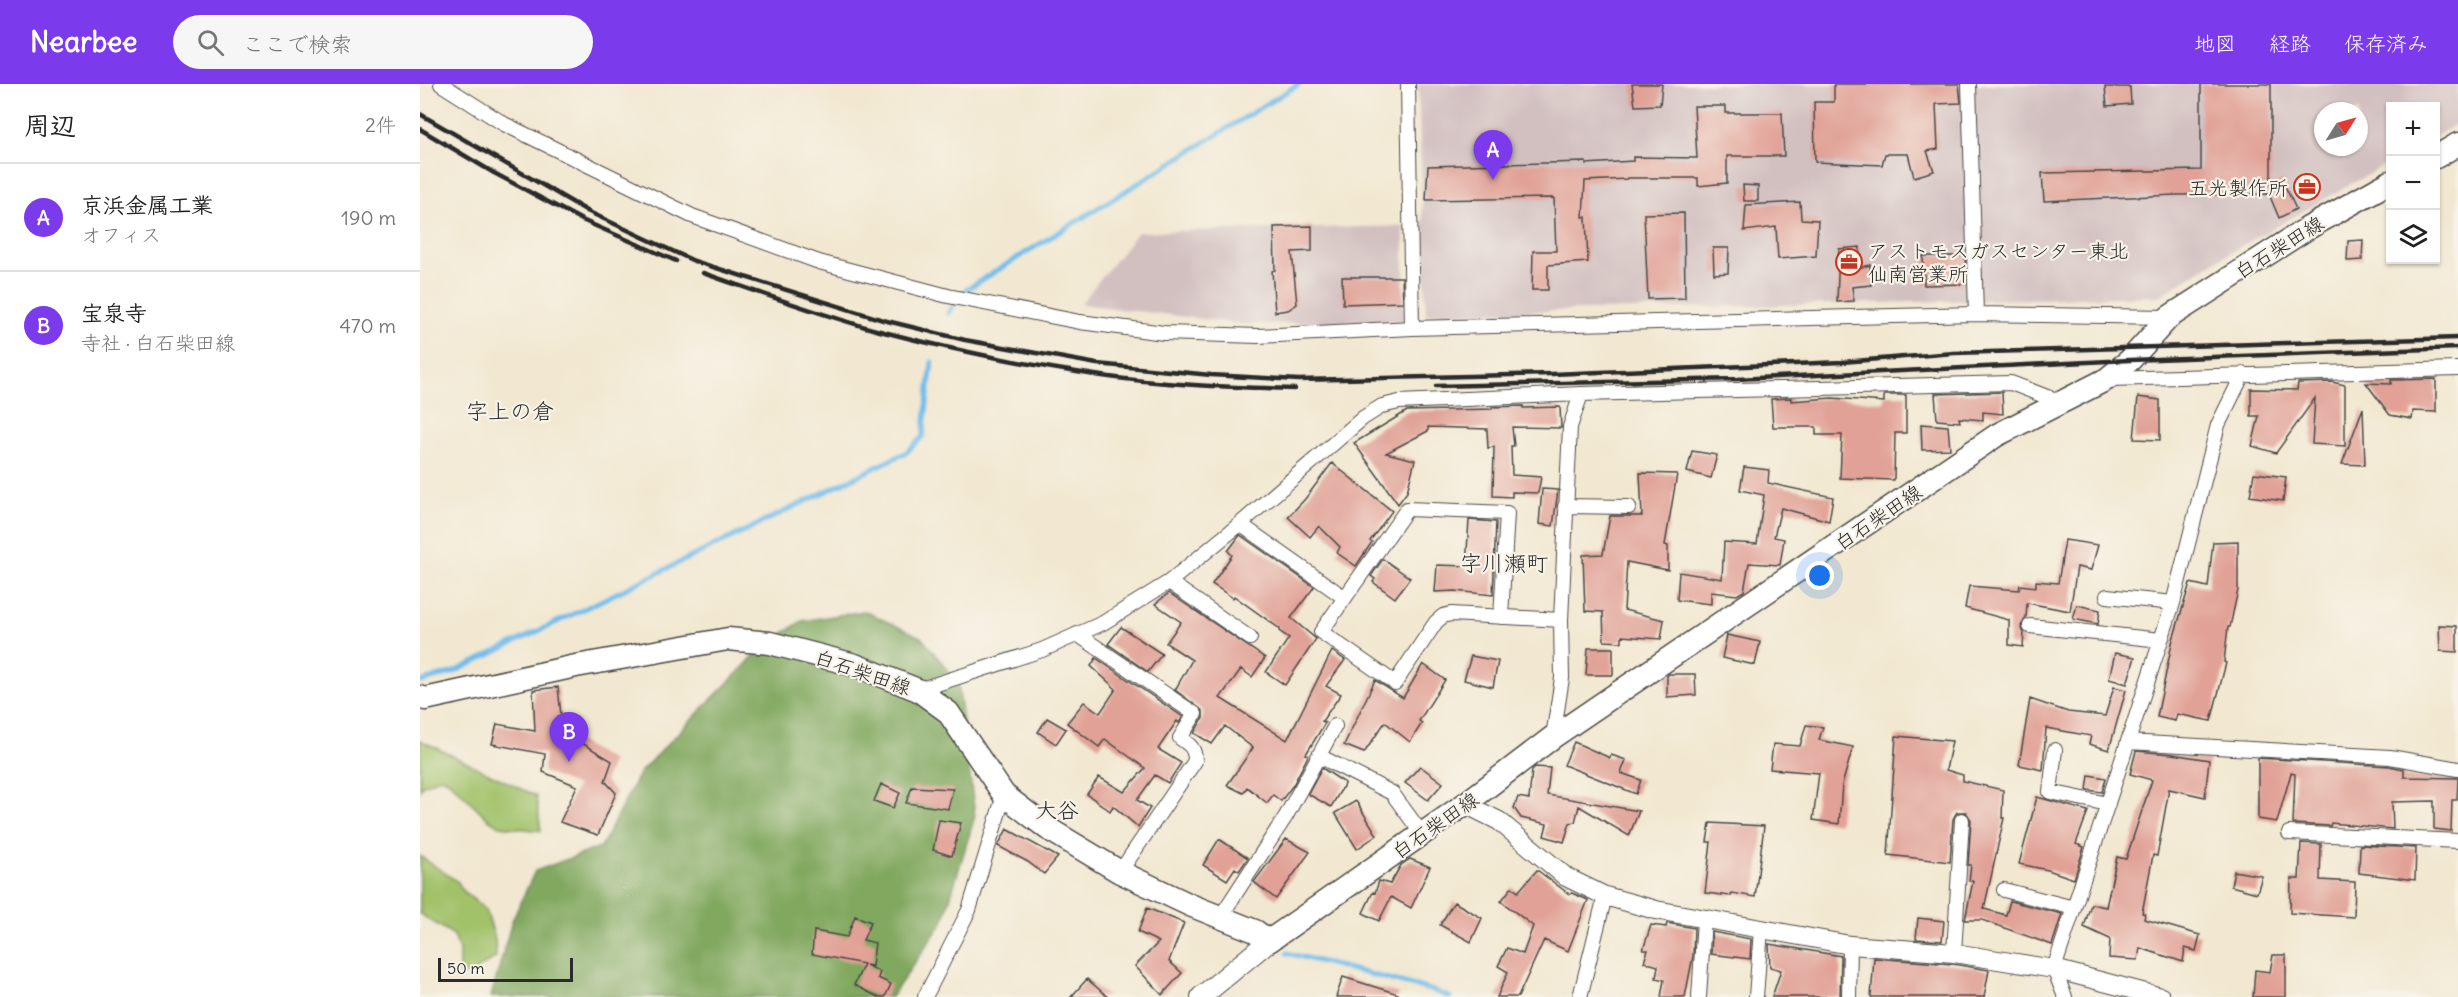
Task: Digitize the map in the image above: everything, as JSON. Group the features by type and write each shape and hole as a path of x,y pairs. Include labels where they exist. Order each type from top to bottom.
{"main road":[{"path":"2438,156 2458,144"},
{"name":"白石柴田線","path":"422,700 565,668 728,639 770,643 855,665 918,690 948,712 1004,795 1047,828 1120,872 1191,905 1255,931 1269,941 1465,804 1553,737 1997,435 2107,379 2130,360 2169,316 2308,228 2386,185"},
{"path":"1202,997 1269,941"}],"street":[{"path":"441,84 504,124 692,216 819,262 948,296 1080,322 1164,333 1258,336 1412,328 1976,314 2169,316"},
{"path":"1408,84 1412,328"},
{"path":"1969,84 1976,314"},
{"path":"2107,379 2458,369"},
{"path":"2065,997 2054,969 2173,603 2218,425 2244,374"},
{"path":"918,690 1042,650 1103,623 1168,582 1240,524 1363,418 1382,406 1399,402 1581,394 2011,383 2060,402"},
{"path":"1553,737 1563,678 1565,506 1570,427 1581,394"},
{"path":"1565,506 1629,507"},
{"path":"1501,617 1507,513 1407,509 1321,633 1395,683 1436,622 1443,616 1451,614 1501,617 1562,620"},
{"path":"1240,524 1345,598"},
{"path":"1168,582 1250,638"},
{"path":"2108,596 2173,603"},
{"path":"2030,626 2161,640"},
{"path":"1077,634 1195,714 1180,738 1191,745 1195,752 1195,761 1120,872"},
{"path":"1221,916 1286,816 1335,726"},
{"path":"2128,742 2390,757 2458,769"},
{"path":"2055,750 2050,792 2108,804"},
{"path":"1319,756 1392,793 1422,834"},
{"path":"925,997 969,910 1004,795"},
{"path":"1465,804 1499,821 1566,877 1605,896 1656,910 1850,945 1954,953 2054,969 2161,997"},
{"path":"1954,953 1962,820"},
{"path":"2289,833 2458,841"},
{"path":"2004,890 2074,908"},
{"path":"1580,997 1605,896"},
{"path":"1699,997 1704,919"},
{"path":"1756,997 1761,929"},
{"path":"1849,997 1850,945"}],"shaded area":[{"path":"1418,84 2458,84 2458,123 2440,134 2440,102 2386,102 2386,164 2198,271 2160,296 1426,314"},
{"path":"1404,226 1404,321 1243,324 1080,304 1138,232"}],"green space":[{"path":"864,611 921,637 958,682 975,816 943,922 891,997 491,997 512,921 535,871 601,847 640,772 765,645 802,621"},
{"path":"420,740 536,796 541,831 500,826 488,819 448,780 441,777 423,785 420,790"},
{"path":"420,856 458,882 463,891 486,910 495,939 496,957 470,974 459,974 459,950 454,935 420,914"}],"building":[{"path":"1632,84 1662,84 1660,105 1635,106"},
{"path":"1834,84 1959,84 1961,103 1936,104 1938,149 1927,151 1934,171 1914,177 1908,154 1885,154 1882,165 1815,162 1814,102 1834,102"},
{"path":"2201,84 2271,84 2271,186 2282,180 2296,209 2279,218 2269,194 2175,195 2044,201 2042,173 2201,170"},
{"path":"2105,87 2130,87 2131,104 2107,106"},
{"path":"1694,106 1726,106 1726,113 1782,113 1784,156 1727,156 1727,183 1698,186 1698,178 1627,178 1585,181 1583,217 1586,217 1588,262 1548,265 1548,290 1532,290 1533,251 1556,251 1554,198 1426,200 1428,166 1586,162 1586,164 1633,161 1633,157 1697,158"},
{"path":"1743,185 1758,186 1758,201 1744,201"},
{"path":"1800,202 1801,219 1818,220 1816,256 1778,259 1776,227 1744,231 1746,205"},
{"path":"1684,213 1685,298 1648,299 1644,214"},
{"path":"1312,226 1312,251 1292,252 1297,304 1288,310 1275,312 1272,271 1275,270 1274,227"},
{"path":"2363,240 2362,260 2347,261 2348,241"},
{"path":"1860,247 1858,268 1870,265 1871,285 1852,287 1854,301 1837,302 1839,249"},
{"path":"1713,248 1729,248 1728,273 1714,274"},
{"path":"1923,256 1965,256 1966,284 1924,285"},
{"path":"1342,277 1402,277 1403,302 1343,304"},
{"path":"2436,379 2436,412 2413,411 2412,419 2390,415 2366,383 2391,384 2391,380"},
{"path":"2332,382 2345,385 2345,446 2312,444 2315,398 2276,453 2252,446 2259,416 2251,416 2251,389 2297,390 2298,383"},
{"path":"2002,392 2003,414 1983,412 1983,420 1959,418 1960,422 1937,420 1935,394"},
{"path":"1884,395 1906,395 1906,433 1895,433 1894,480 1840,478 1842,435 1816,435 1816,427 1773,427 1771,399 1791,398 1791,401 1832,398 1884,402"},
{"path":"2138,397 2160,400 2160,440 2134,439"},
{"path":"1523,406 1523,408 1560,407 1561,428 1512,427 1514,446 1511,446 1512,475 1541,477 1538,493 1512,492 1512,497 1493,496 1494,447 1488,448 1487,429 1428,427 1428,431 1386,453 1415,460 1407,492 1398,504 1354,443 1407,411"},
{"path":"2363,408 2365,465 2342,464"},
{"path":"1921,424 1948,426 1950,449 1922,450"},
{"path":"1692,451 1717,455 1711,478 1687,472"},
{"path":"1332,463 1392,511 1370,541 1372,542 1356,566 1337,553 1340,547 1319,526 1310,537 1288,517 1305,499"},
{"path":"1744,467 1769,470 1768,483 1833,497 1829,521 1781,508 1774,537 1784,539 1780,565 1749,563 1744,591 1737,595 1711,592 1711,604 1677,600 1679,572 1722,579 1724,542 1757,544 1764,495 1740,490"},
{"path":"1640,473 1677,474 1665,545 1668,546 1668,570 1627,562 1624,610 1664,620 1661,639 1622,636 1622,642 1604,641 1603,612 1585,611 1583,555 1603,554 1610,516 1642,516"},
{"path":"2254,473 2286,477 2283,501 2250,496"},
{"path":"1542,489 1558,490 1553,526 1539,524"},
{"path":"1469,520 1496,522 1493,595 1455,591 1435,592 1437,565 1466,566"},
{"path":"1240,535 1314,587 1291,618 1316,639 1285,685 1266,672 1289,638 1234,596 1233,598 1212,584 1232,555 1228,551"},
{"path":"2065,540 2098,545 2091,570 2077,567 2070,611 2027,603 2026,618 2021,626 2024,633 2023,647 2009,645 2009,620 1965,608 1969,586 2019,590 2020,585 2036,587 2036,581 2058,583"},
{"path":"2238,541 2238,590 2230,627 2228,627 2224,662 2226,663 2211,721 2177,714 2175,721 2157,717 2172,643 2190,583 2208,587 2213,542"},
{"path":"1383,559 1410,578 1395,598 1373,582 1375,579 1371,576"},
{"path":"1169,593 1265,658 1252,677 1241,669 1220,698 1287,740 1332,651 1345,660 1326,686 1341,694 1322,721 1325,723 1306,754 1307,758 1293,785 1281,801 1273,795 1267,803 1247,787 1243,793 1227,785 1253,748 1225,726 1212,744 1194,733 1203,718 1203,711 1175,690 1192,660 1166,643 1181,622 1155,604"},
{"path":"2077,605 2100,610 2098,624 2073,619"},
{"path":"2439,625 2457,626 2457,652 2440,651"},
{"path":"1121,627 1162,654 1148,672 1108,644"},
{"path":"1727,635 1760,642 1755,665 1722,658"},
{"path":"1588,648 1613,648 1613,675 1586,675"},
{"path":"2115,653 2135,657 2127,684 2109,679"},
{"path":"1471,656 1498,661 1493,687 1464,680"},
{"path":"1096,658 1183,717 1179,723 1177,721 1158,749 1181,763 1168,783 1155,775 1137,800 1150,808 1138,827 1113,806 1110,811 1087,794 1099,777 1124,792 1145,768 1105,739 1099,747 1067,723 1084,702 1100,713 1116,689 1091,666"},
{"path":"1423,664 1445,680 1419,721 1422,723 1410,742 1385,722 1364,753 1344,745 1375,680 1403,698"},
{"path":"1669,674 1695,674 1696,695 1667,697 1667,676"},
{"path":"558,687 563,734 612,761 605,781 616,793 598,835 560,822 577,786 543,772 545,754 492,744 497,724 535,731 533,690"},
{"path":"2114,687 2126,690 2109,750 2089,744 2091,736 2046,728 2043,770 2019,765 2030,699 2068,712 2105,716"},
{"path":"1047,718 1066,729 1056,744 1038,732"},
{"path":"1806,725 1823,727 1819,740 1853,747 1842,785 1839,824 1813,820 1819,773 1770,769 1773,744 1800,746"},
{"path":"1896,736 1952,741 1946,770 1963,775 1963,781 2003,790 2002,818 2004,818 1984,909 2006,915 2010,901 2062,914 2052,945 1982,920 1965,920 1973,881 1969,881 1971,865 1968,865 1971,820 1966,812 1957,812 1953,819 1950,862 1888,855"},
{"path":"1574,742 1610,758 1611,755 1626,760 1621,773 1641,780 1636,794 1564,765"},
{"path":"2136,751 2209,760 2205,797 2169,789 2157,856 2153,855 2142,913 2145,914 2144,919 2200,935 2196,951 2185,948 2183,962 2140,948 2138,960 2109,958 2110,939 2084,927 2091,904 2106,907 2117,857 2126,859 2152,780 2130,774"},
{"path":"2258,758 2389,766 2404,769 2404,777 2458,778 2457,800 2452,800 2451,831 2434,829 2434,801 2392,802 2393,829 2331,823 2330,826 2293,824 2295,774 2291,773 2277,822 2258,819"},
{"path":"1420,766 1443,783 1428,800 1405,783"},
{"path":"1535,767 1550,768 1547,795 1639,811 1629,836 1579,806 1575,822 1570,823 1564,842 1544,836 1547,824 1521,818 1514,808 1518,797 1529,799 1532,770"},
{"path":"1322,768 1345,783 1331,807 1308,794"},
{"path":"2089,775 2106,778 2102,792 2087,790"},
{"path":"881,784 900,793 893,808 874,801"},
{"path":"912,787 953,789 948,809 906,803"},
{"path":"2037,797 2088,811 2076,844 2084,847 2074,879 2048,870 2019,864"},
{"path":"1356,801 1377,835 1357,849 1335,813"},
{"path":"939,820 961,823 952,856 933,850"},
{"path":"1710,823 1764,826 1755,897 1732,893 1731,896 1705,893 1711,842 1707,842"},
{"path":"1007,829 1058,857 1044,874 1028,862 998,846"},
{"path":"1219,839 1248,858 1239,871 1235,868 1227,880 1203,865"},
{"path":"1286,839 1310,852 1276,899 1254,882"},
{"path":"2301,843 2321,844 2320,880 2355,882 2354,917 2290,913 2291,879 2299,879"},
{"path":"2360,845 2416,848 2415,880 2359,873"},
{"path":"1410,859 1430,867 1411,908 1391,897 1379,921 1363,913 1379,881 1390,884 1401,865"},
{"path":"1537,870 1569,894 1572,893 1588,900 1568,951 1544,940 1518,997 1497,997 1508,972 1498,966 1507,948 1523,954 1533,926 1501,901 1512,887 1518,892"},
{"path":"2234,871 2262,876 2257,893 2231,886"},
{"path":"1454,902 1482,918 1471,942 1440,925"},
{"path":"1147,908 1184,923 1169,961 1182,973 1162,995 1135,966 1159,942 1138,932"},
{"path":"855,916 871,922 863,940 875,943 872,966 866,965 880,972 878,978 891,984 885,997 878,997 854,985 864,964 812,954 814,931 847,937"},
{"path":"1918,918 1944,921 1942,941 1916,939"},
{"path":"1667,923 1694,928 1693,956 1685,997 1661,997 1664,980 1656,978 1658,966 1644,962 1648,950 1643,950 1651,925 1666,927"},
{"path":"1712,932 1751,939 1750,959 1711,954"},
{"path":"1769,944 1841,956 1840,997 1772,997 1781,970 1770,967"},
{"path":"2273,955 2286,955 2286,997 2253,997 2255,970 2270,972"},
{"path":"1874,958 1953,964 1989,970 1984,997 1871,997"},
{"path":"1343,977 1398,994 1397,997 1336,997"},
{"path":"1087,979 1108,997 1071,997"}],"waterway":[{"path":"948,313 967,289 1299,84"},
{"path":"421,682 454,672 907,452 923,436 932,362"},
{"path":"1287,953 1431,990 1450,997"}],"railway":[{"path":"420,114 589,212 694,261 883,320 965,340 1097,364 1211,375 1299,380 1552,374 1842,362 1954,353 2458,338"},
{"path":"420,129 494,173 582,220 676,261"},
{"path":"703,273 876,330 1013,361 1145,381 1295,389"},
{"path":"1436,386 1737,379 2130,360 2458,348"}],"place":[{"name":"京浜金属工業","path":"1493,180"},
{"name":"五光製作所","path":"2307,187"},
{"name":"アストモスガスセンター東北 仙南営業所","path":"1849,262"},
{"name":"宝泉寺","path":"569,762"}],"district":[{"name":"字上の倉","path":"510,411"},
{"name":"字川瀬町","path":"1504,563"},
{"name":"大谷","path":"1057,810"}]}
